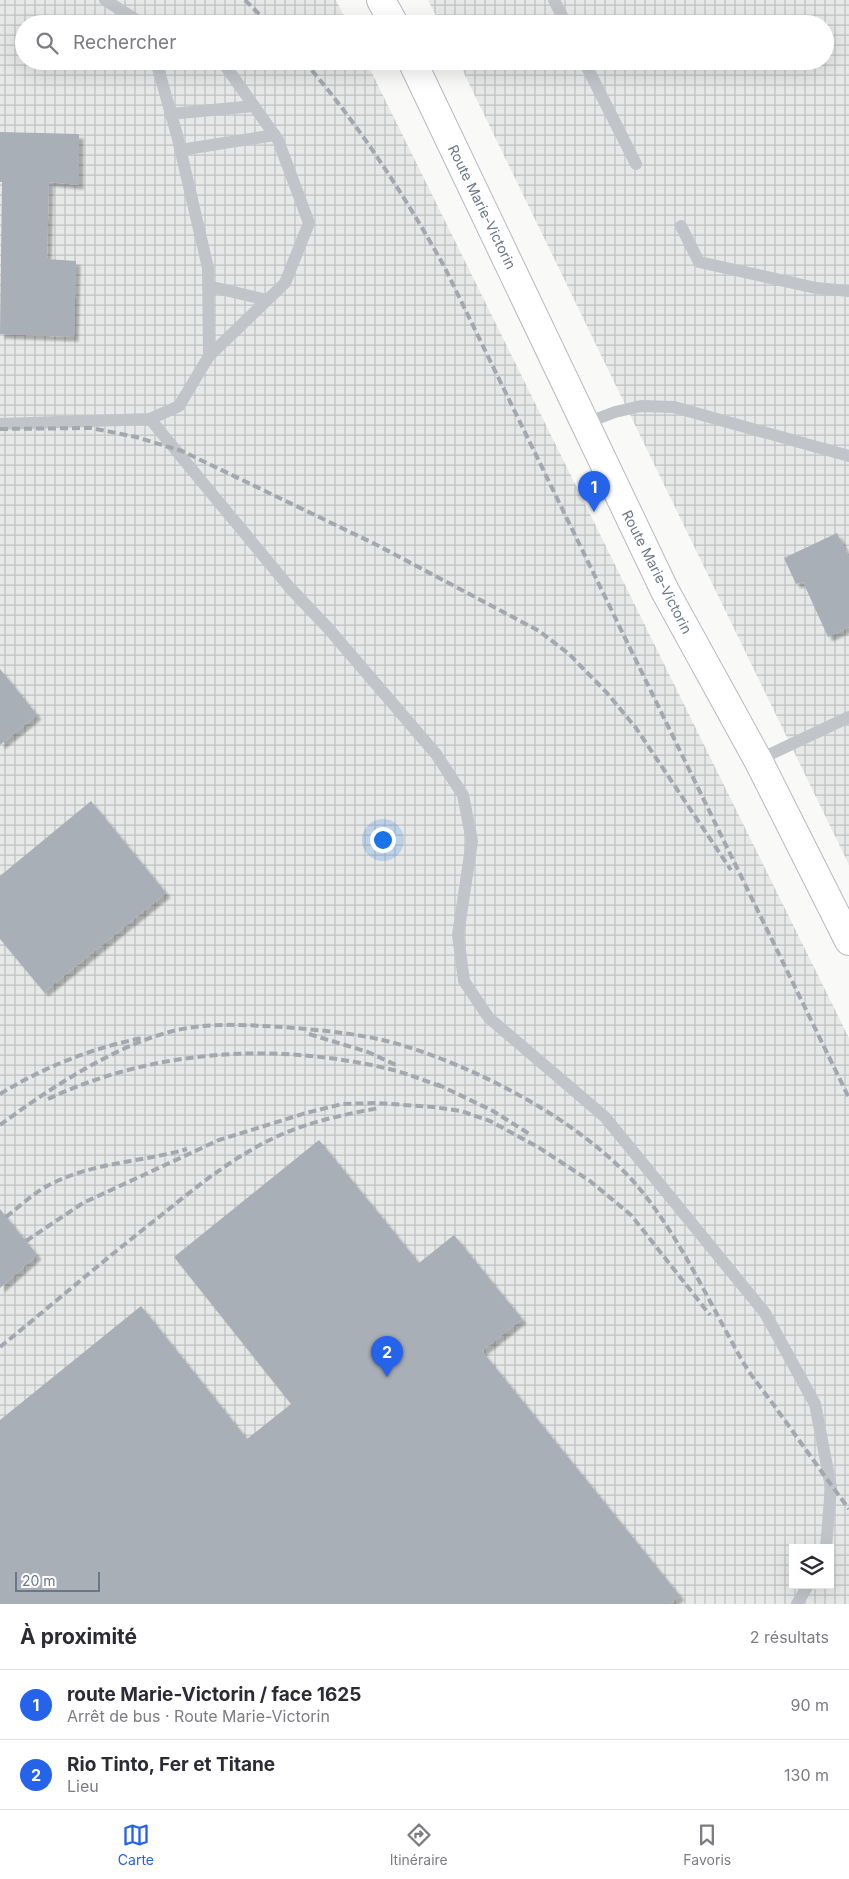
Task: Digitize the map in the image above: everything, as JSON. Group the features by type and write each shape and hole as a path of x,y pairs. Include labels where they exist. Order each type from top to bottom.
{"main road":[{"path":"381,0 389,15"},
{"name":"Route Marie-Victorin","path":"416,70 665,591 758,760 849,941"}],"lane":[{"path":"105,0 129,15"},
{"path":"554,0 562,15"},
{"path":"158,70 180,150 208,268 209,356"},
{"path":"0,424 150,419 179,406 209,356 285,283 309,223 275,135 228,70"},
{"path":"589,70 636,164"},
{"path":"170,114 254,106"},
{"path":"180,150 275,135"},
{"path":"681,226 698,262 816,288 849,291"},
{"path":"208,286 267,300"},
{"path":"586,423 615,412 641,406 674,406 849,456"},
{"path":"150,419 290,588 328,628 436,754 462,794 472,841 458,935 464,981 489,1018 605,1118 765,1313 815,1404 832,1487 826,1544"},
{"path":"758,760 849,717"},
{"path":"797,1604 806,1589"}],"shaded area":[{"path":"0,0 336,0 344,15 15,15 15,70 370,70 849,1038 849,1604 0,1604"},
{"path":"428,0 849,0 849,865 462,70 834,70 834,15 436,15"}],"building":[{"path":"0,132 79,134 79,185 49,182 47,259 76,261 74,337 0,334 2,182 0,182"},
{"path":"837,533 849,557 849,627 828,637 803,582 796,584 784,558"},
{"path":"0,669 37,715 0,745"},
{"path":"91,801 166,893 44,992 0,939 0,876"},
{"path":"319,1140 419,1263 454,1235 522,1319 482,1351 680,1596 670,1604 0,1604 0,1420 141,1306 247,1439 291,1404 174,1257"},
{"path":"0,1209 37,1255 0,1288"}],"railway":[{"path":"245,0 260,15"},
{"path":"312,70 379,160 413,212 444,266 849,1098"},
{"path":"0,429 91,428 136,437 182,451 375,544 539,631 569,654 607,693 636,728 731,870"},
{"path":"0,1125 60,1084 106,1058 151,1038 173,1031 200,1026 282,1027 350,1034 391,1042 457,1065 525,1098 558,1118 616,1163 639,1188 668,1228 747,1368 849,1509"},
{"path":"309,1034 368,1052 398,1066"},
{"path":"0,1094 51,1067 105,1047 142,1038"},
{"path":"48,1099 88,1082 130,1069 173,1060 259,1053 303,1055 346,1060 396,1071 443,1087"},
{"path":"437,1084 493,1111 531,1135"},
{"path":"26,1241 83,1203 219,1140 342,1104 377,1103 433,1107 461,1111 490,1121 538,1147 590,1181 631,1215 710,1315"},
{"path":"0,1347 175,1204 241,1156 295,1129 316,1122 380,1108"},
{"path":"6,1217 41,1190 69,1176 102,1166 187,1149"}],"place":[{"name":"route Marie-Victorin / face 1625","path":"594,512"},
{"name":"Rio Tinto, Fer et Titane","path":"387,1377"}]}
